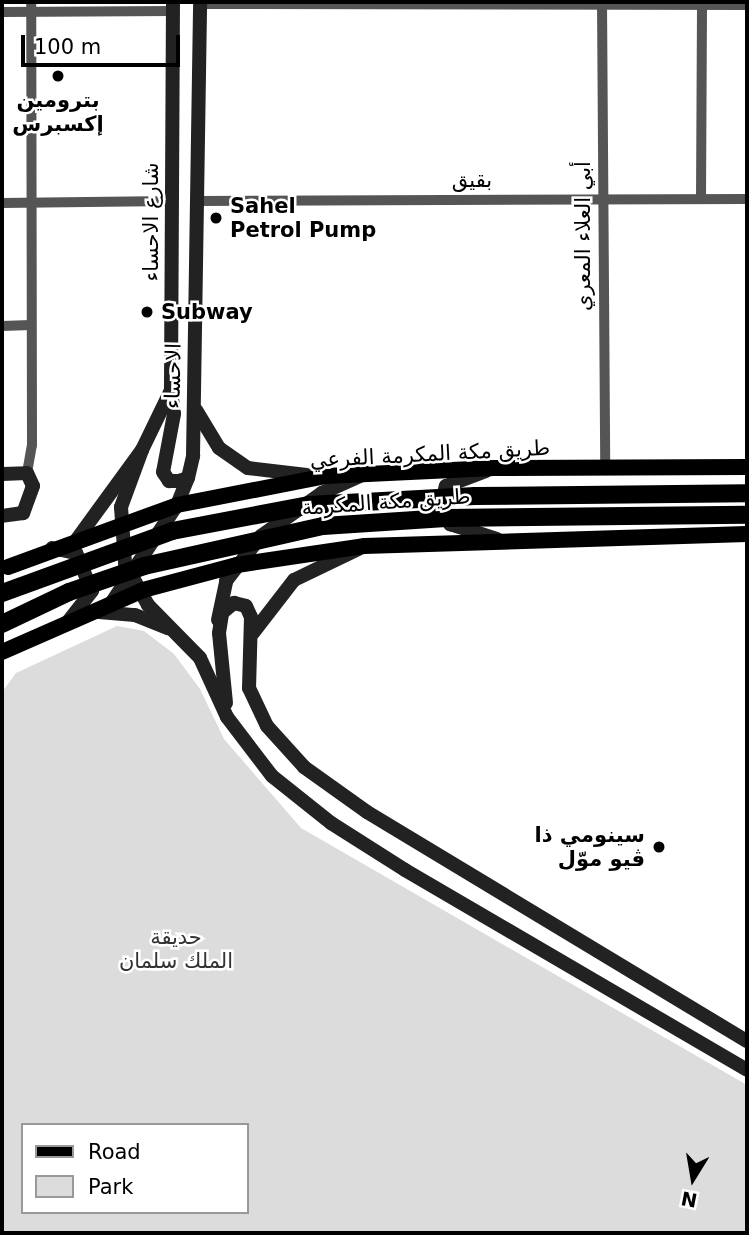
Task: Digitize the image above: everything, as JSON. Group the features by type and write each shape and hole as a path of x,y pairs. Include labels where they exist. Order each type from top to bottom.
{"highway":[{"name":"طريق مكة المكرمة","path":"2,593 172,531 335,502 747,493"},
{"name":"طريق مكة المكرمة","path":"2,624 69,592 144,566 323,526 446,518 747,515"}],"main road":[{"name":"الاحساء","path":"188,478 193,456 200,3"},
{"name":"شارع الاحساء","path":"173,6 171,390 174,414 163,472 169,481 188,478"},
{"path":"171,390 142,450 121,507 121,523 130,572 171,630 200,658 235,728 272,776 331,823 747,1070"},
{"path":"194,403 219,449 248,468 278,475 326,476"},
{"path":"77,539 142,450"},
{"name":"طريق مكة المكرمة الفرعي","path":"5,568 51,548 177,505 326,476 494,468 605,470 747,467"},
{"path":"494,468 446,486 440,506 450,524 498,540"},
{"path":"2,474 27,473 33,486 30,505 23,513 2,516"},
{"path":"235,728 226,704 217,608 237,565 284,517 365,474"},
{"path":"103,608 177,505 188,478"},
{"path":"2,652 141,591 237,565 365,546 747,534"},
{"path":"253,633 294,580 365,546"},
{"path":"51,548 76,553 92,590 66,624"},
{"path":"219,632 222,613 234,603 246,606 253,633 249,688 267,726 304,767 367,812 747,1041"},
{"path":"103,608 135,615 171,630"},
{"path":"572,965 586,943"}],"street":[{"path":"200,3 747,5"},
{"name":"أبي العلاء المعري","path":"602,3 605,470"},
{"path":"701,199 702,5"},
{"path":"2,12 31,7 173,6"},
{"path":"27,473 32,445 31,7"},
{"name":"بقيق","path":"197,201 747,199"},
{"path":"2,203 172,201"},
{"path":"2,326 31,325"}],"green space":[{"name":"حديقة الملك سلمان","path":"117,626 144,631 174,654 200,689 224,739 301,828 747,1085 747,1233 2,1233 2,692 16,673"}],"place":[{"name":"بترومين إكسبرس","path":"58,76"},
{"name":"Sahel Petrol Pump","path":"216,218"},
{"name":"Subway","path":"147,312"},
{"name":"سينومي ذا ڤيو موّل","path":"659,847"}]}
